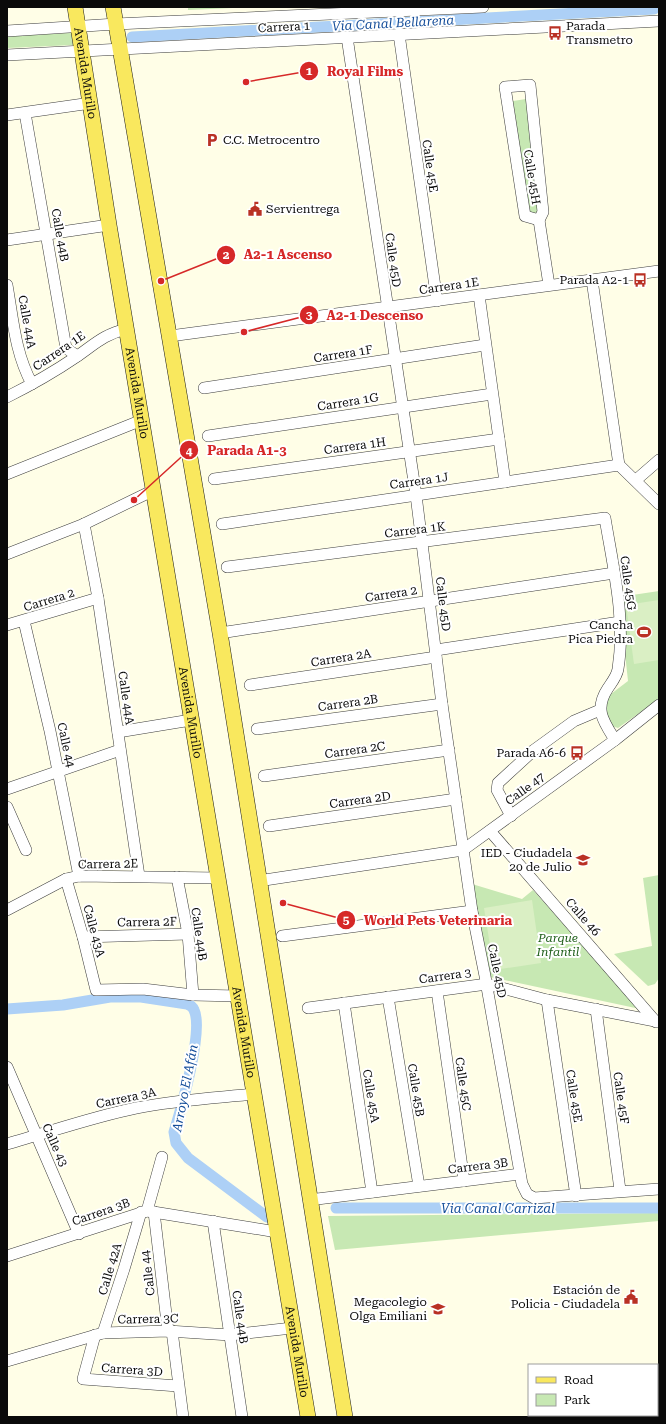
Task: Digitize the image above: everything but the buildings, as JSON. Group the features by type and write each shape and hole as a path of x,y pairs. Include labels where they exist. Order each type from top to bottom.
{"main road":[{"name":"Avenida Murillo","path":"76,7 109,226 308,1417"},
{"path":"113,7 220,633 258,881 345,1417"}],"street":[{"path":"7,31 116,24 483,7"},
{"name":"Carrera 1","path":"7,56 120,48 659,21"},
{"name":"Calle 45E","path":"398,34 437,300"},
{"name":"Calle 45D","path":"347,37 410,452 442,704 472,911 487,984 520,1174"},
{"name":"Calle 45H","path":"539,220 525,216 505,87 530,85 544,212 539,220 549,286"},
{"path":"7,115 91,102"},
{"name":"Calle 44B","path":"25,113 66,348 77,356"},
{"path":"7,240 109,226"},
{"name":"Carrera 1E","path":"170,336 659,271"},
{"path":"592,280 619,465 659,504"},
{"name":"Calle 44A","path":"7,285 16,342 23,369 32,384"},
{"path":"479,295 505,482"},
{"name":"Carrera 1E","path":"7,397 32,384 77,356 99,339 108,334 127,329"},
{"name":"Carrera 1F","path":"204,388 485,345"},
{"name":"Carrera 1G","path":"208,436 492,394"},
{"path":"7,474 142,420"},
{"name":"Carrera 1H","path":"214,479 499,439"},
{"path":"636,480 659,460"},
{"name":"Carrera 1J","path":"222,524 619,465"},
{"path":"7,554 84,524 154,490"},
{"name":"Carrera 1K","path":"227,567 605,518"},
{"name":"Calle 45G","path":"600,710 605,693 617,674 620,654 620,622 605,518"},
{"name":"Calle 44A","path":"84,524 98,598 139,876"},
{"name":"Carrera 2","path":"220,633 614,573"},
{"name":"Carrera 2","path":"7,625 98,598"},
{"name":"Calle 44","path":"24,621 58,771 79,876"},
{"name":"Carrera 2A","path":"250,686 620,622"},
{"name":"Carrera 2B","path":"257,729 442,704"},
{"name":"Calle 47","path":"463,850 614,740 659,705"},
{"path":"511,816 497,790 498,783 534,750 568,725 600,710 603,721 614,740"},
{"path":"118,732 191,720"},
{"path":"7,789 120,750"},
{"name":"Carrera 2C","path":"264,776 449,750"},
{"name":"Carrera 2D","path":"269,826 456,799"},
{"path":"7,807 26,850"},
{"name":"Calle 46","path":"490,830 657,1023"},
{"path":"258,881 463,850"},
{"name":"Carrera 2E","path":"7,910 66,879 79,876 218,878"},
{"name":"Calle 44B","path":"177,877 188,934 194,995"},
{"name":"Calle 43A","path":"66,879 83,937 96,990 143,989 194,995"},
{"path":"282,936 472,911"},
{"name":"Carrera 2F","path":"83,937 188,934"},
{"name":"Carrera 3","path":"308,1008 487,984 547,1000 596,1009 657,1023"},
{"name":"Calle 45C","path":"437,991 464,1181"},
{"path":"194,995 238,996"},
{"name":"Calle 45B","path":"388,997 419,1186"},
{"name":"Calle 45E","path":"547,1000 576,1196"},
{"name":"Calle 45A","path":"344,1004 372,1192"},
{"name":"Calle 45F","path":"596,1009 620,1190"},
{"name":"Calle 43","path":"7,1067 79,1234"},
{"name":"Carrera 3A","path":"7,1144 102,1116 176,1101 254,1094"},
{"name":"Calle 44","path":"162,1158 147,1212 170,1331 183,1417"},
{"name":"Carrera 3B","path":"309,1200 520,1174 527,1194 534,1198 576,1196 620,1190 659,1189"},
{"name":"Carrera 3B","path":"7,1256 147,1212 277,1232"},
{"name":"Calle 42A","path":"83,1380 99,1334 147,1212"},
{"name":"Calle 44B","path":"213,1221 242,1417"},
{"name":"Carrera 3C","path":"7,1361 99,1334 170,1331 230,1336 292,1328"},
{"name":"Carrera 3D","path":"83,1380 178,1386"}],"green space":[{"path":"188,7 255,7 188,10"},
{"path":"71,33 73,45 7,48 7,36"},
{"path":"526,99 539,212 529,214 513,101"},
{"path":"659,591 659,699 618,728 612,726 604,711 607,697 628,681 619,597"},
{"name":"Cancha Pica Piedra","path":"659,600 659,660 634,664 626,605"},
{"path":"659,875 659,978 655,984 648,986 614,954 652,946 643,878"},
{"name":"Parque Infantil","path":"472,884 522,899 533,890 640,1009 490,977"},
{"path":"532,900 541,963 494,970 484,908"},
{"path":"659,1213 659,1221 335,1250 328,1216"}],"waterway":[{"name":"Via Canal Bellarena","path":"132,37 654,9"},
{"name":"Arroyo El Afán","path":"7,1009 63,1005 110,997 141,997 187,1004 191,1006 194,1010 196,1020 196,1034 190,1070 174,1132 176,1143 188,1158 267,1217"},
{"name":"Via Canal Carrizal","path":"336,1208 659,1208"}],"place":[{"name":"Parada Transmetro","path":"555,33"},
{"name":"Royal Films","path":"246,82"},
{"name":"C.C. Metrocentro","path":"212,140"},
{"name":"Servientrega","path":"255,209"},
{"name":"Parada A2-1","path":"640,280"},
{"name":"A2-1 Ascenso","path":"161,281"},
{"name":"A2-1 Descenso","path":"244,332"},
{"name":"Parada A1-3","path":"134,500"},
{"name":"Cancha Pica Piedra","path":"644,632"},
{"name":"Parada A6-6","path":"577,753"},
{"name":"IED - Ciudadela 20 de Julio","path":"583,860"},
{"name":"World Pets Veterinaria","path":"283,903"},
{"name":"Estación de Policia - Ciudadela","path":"631,1297"},
{"name":"Megacolegio Olga Emiliani","path":"438,1309"}]}
